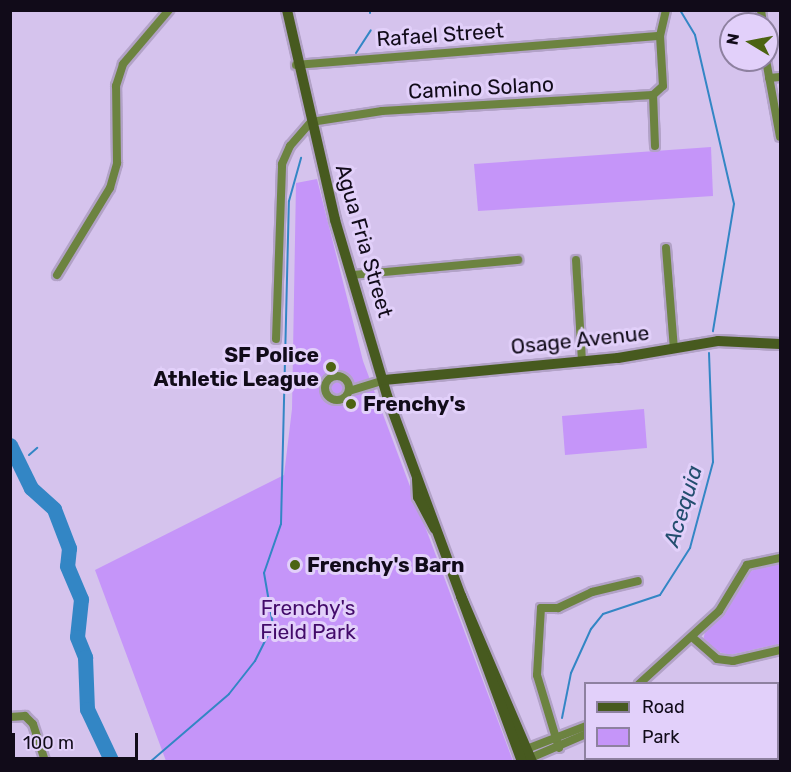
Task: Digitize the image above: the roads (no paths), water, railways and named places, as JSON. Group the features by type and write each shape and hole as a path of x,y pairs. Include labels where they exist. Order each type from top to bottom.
{"street":[{"path":"57,275 110,188 117,163 116,86 123,64 169,10"},
{"name":"Agua Fria Street","path":"287,10 296,64 352,275 417,479 424,513 437,532 526,757"},
{"path":"655,146 653,95 663,86 660,36 666,10"},
{"name":"Rafael Street","path":"296,64 660,36"},
{"path":"768,72 780,137"},
{"path":"769,78 780,77"},
{"name":"Camino Solano","path":"311,122 382,111 653,95"},
{"path":"276,339 282,164 290,146 311,122"},
{"path":"666,248 674,349"},
{"path":"352,275 518,260"},
{"path":"576,261 582,362"},
{"name":"Osage Avenue","path":"384,380 582,362 718,341 780,344"},
{"path":"349,391 384,380"},
{"path":"641,682 719,611 747,565 780,558"},
{"path":"559,748 537,675 541,608 558,608 592,592 638,581"},
{"path":"692,637 726,660 780,650"},
{"path":"10,717 25,716 33,724 45,762"},
{"path":"526,757 555,735 584,726"},
{"path":"526,757 559,748 584,735"}],"waterway":[{"name":"Acequia","path":"680,10 695,35 734,204 713,331"},
{"path":"356,53 371,30"},
{"path":"150,762 229,694 255,661 273,625 264,573 281,524 289,201 301,158"},
{"name":"Acequia","path":"562,718 571,673 591,629 603,614 660,595 690,548 713,462 709,353"},
{"path":"10,445 31,488 54,509 69,548 67,566 81,599 77,637 85,657 87,709 112,762"},
{"path":"29,455 37,448"}],"place":[{"name":"SF Police Athletic League","path":"331,367"},
{"name":"Frenchy's","path":"351,404"},
{"name":"Frenchy's Barn","path":"295,565"}],"park label":[{"name":"Frenchy's Field Park","path":"308,620"}]}
